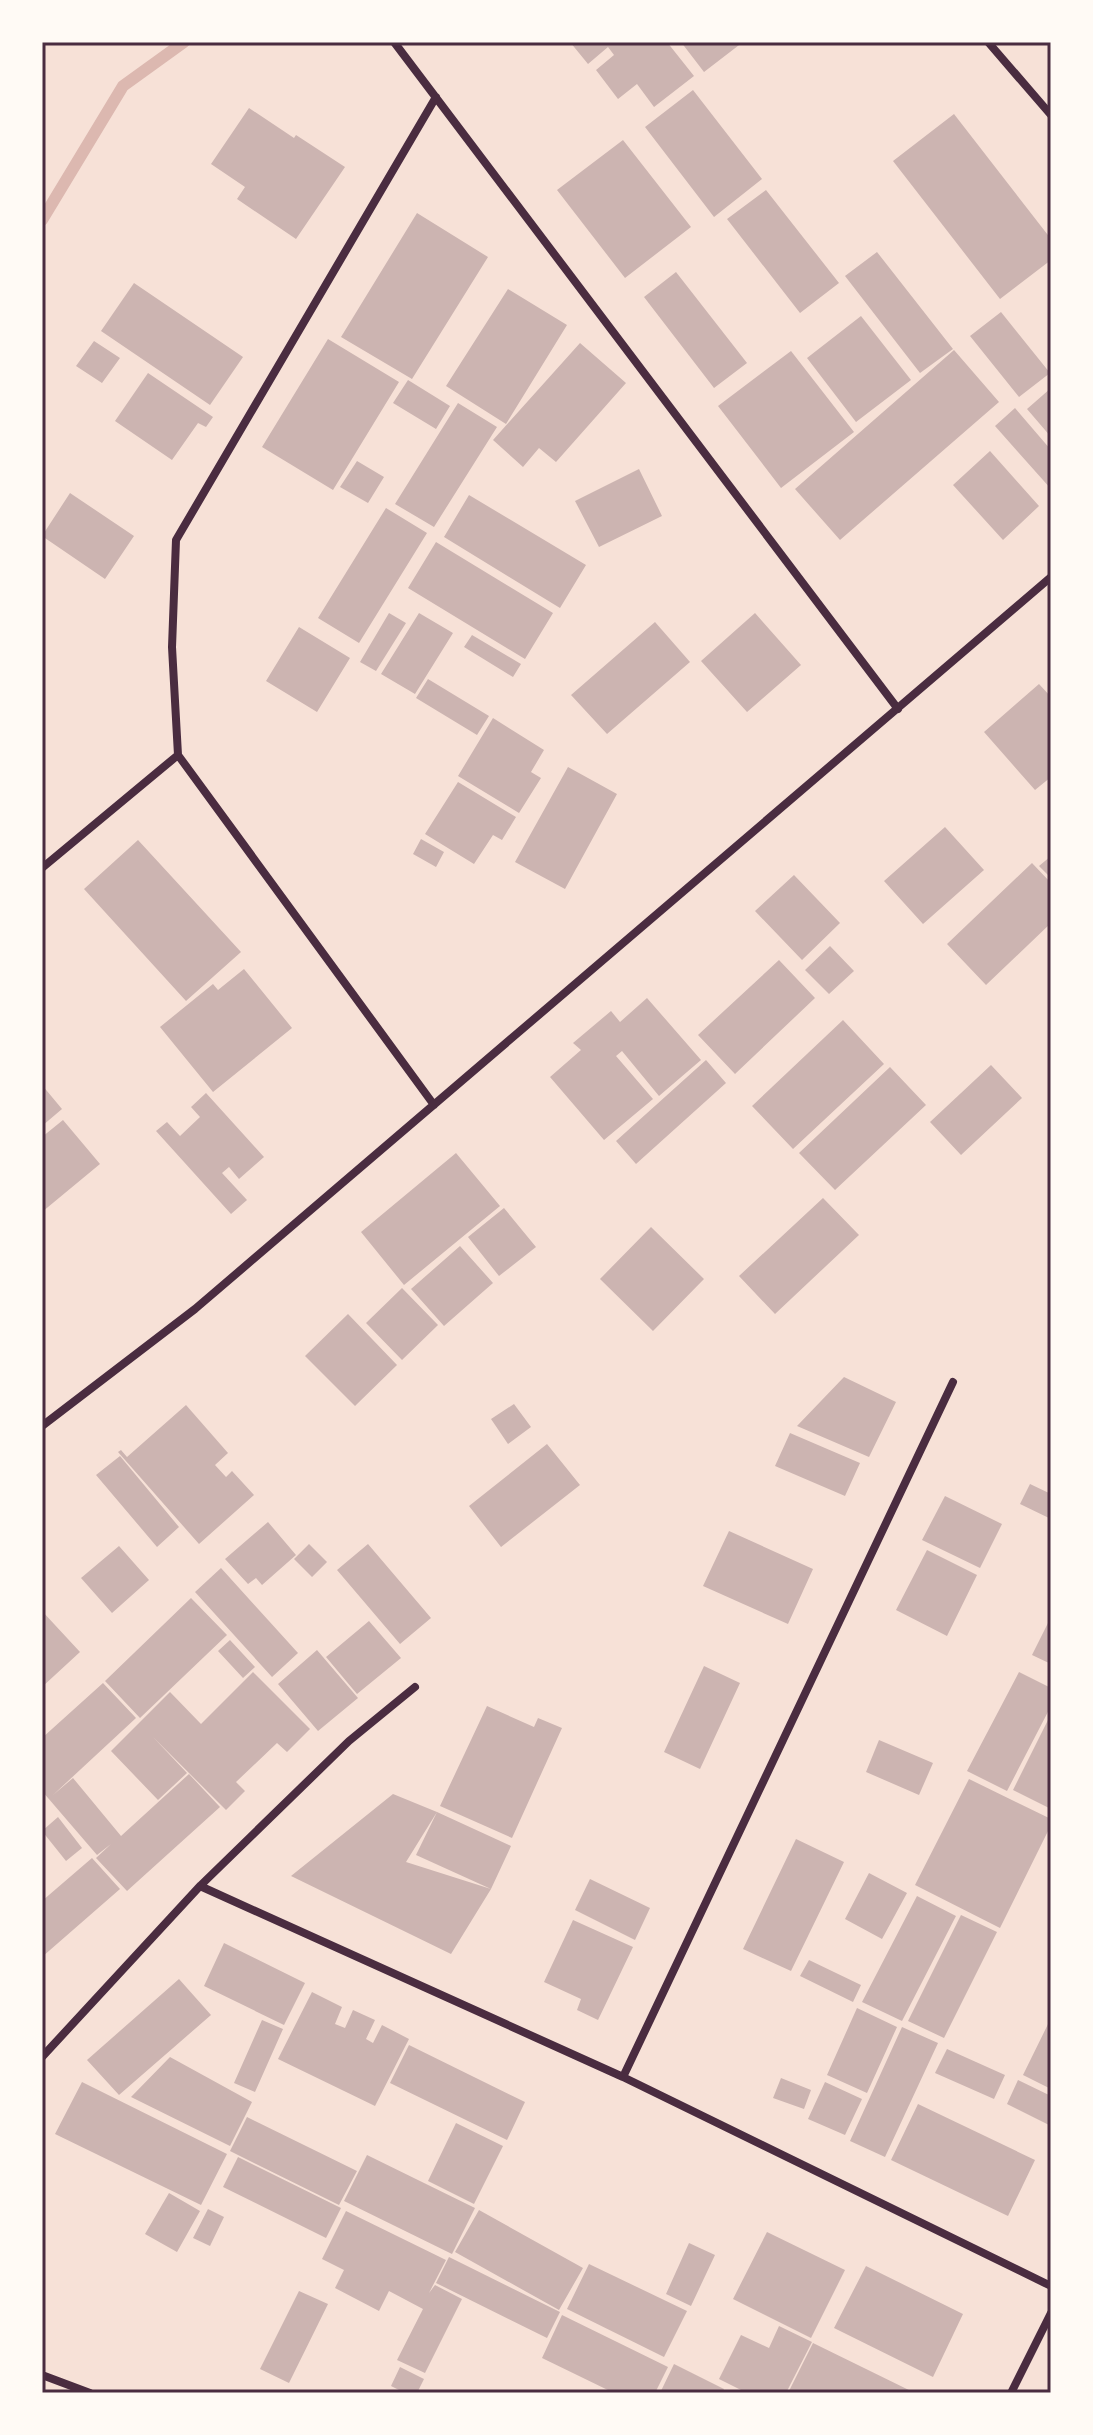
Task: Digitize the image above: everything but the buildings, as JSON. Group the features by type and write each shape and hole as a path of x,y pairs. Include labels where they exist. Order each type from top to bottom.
{"street":[{"path":"394,42 898,709"},
{"path":"988,42 1051,115"},
{"path":"434,1105 178,755 172,647 176,540 436,97"},
{"path":"42,1426 195,1309 1051,577"},
{"path":"42,868 178,755"},
{"path":"623,2077 953,1382"},
{"path":"42,2057 200,1886 349,1741 415,1687"},
{"path":"200,1886 623,2077 1051,2286"},
{"path":"1011,2393 1051,2313"},
{"path":"42,2375 90,2393"}],"waterway":[{"path":"42,220 123,86 184,42"}]}
